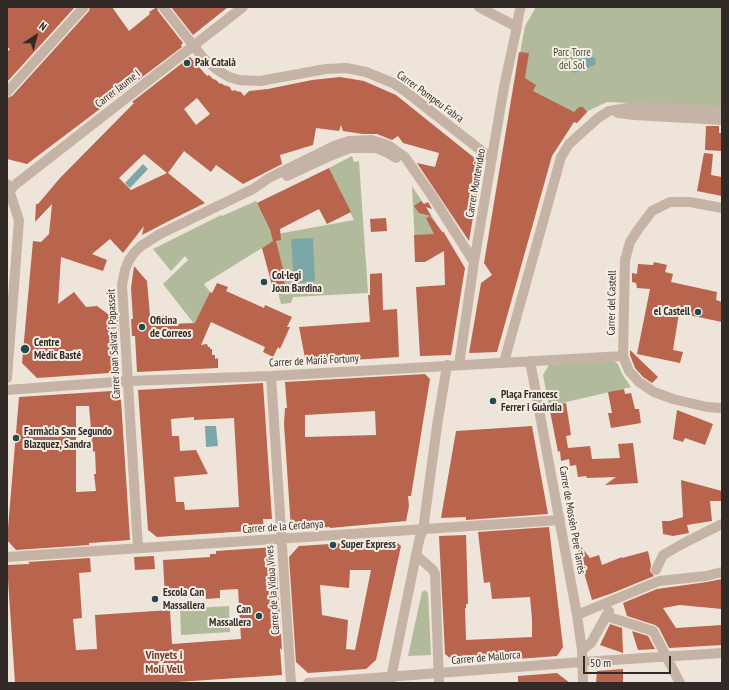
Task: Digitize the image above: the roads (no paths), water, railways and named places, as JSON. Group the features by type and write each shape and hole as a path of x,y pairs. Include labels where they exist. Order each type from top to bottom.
{"street":[{"path":"7,92 84,7"},
{"name":"Carrer Pompeu Fabra","path":"163,7 193,46 210,65 219,71 239,80 249,82 265,81 335,68 358,70 376,76 405,91 492,159"},
{"name":"Carrer Jaume I","path":"8,187 16,184 243,7"},
{"path":"479,7 517,26"},
{"name":"Carrer Montevideo","path":"459,365 474,262 504,87 521,7"},
{"path":"504,362 561,157 569,144 598,118 609,111 634,107 722,111"},
{"path":"609,111 634,115 722,120"},
{"name":"Carrer Joan Salvat i Papasseit","path":"138,548 122,285 129,260 137,249 150,239 253,189 268,178 334,146 358,140 371,140 398,151 412,165 474,262"},
{"path":"7,378 19,220 12,211 8,187"},
{"name":"Carrer del Castell","path":"722,208 690,202 670,202 652,211 637,231 630,242 625,260 623,356 629,371 639,382 654,392 673,399 707,407 722,408"},
{"name":"Carrer de Marià Fortuny","path":"7,390 128,381 271,376 623,356"},
{"name":"Carrer de Mossèn Pere Tarrés","path":"530,361 577,615 582,650 583,683"},
{"path":"390,680 420,537 424,530 437,426 447,365"},
{"name":"Carrer de la Vídua Vives","path":"271,376 292,683"},
{"name":"Carrer de la Cerdanya","path":"7,557 560,520"},
{"path":"656,570 663,555 722,524"},
{"path":"416,555 433,570 435,574 439,678"},
{"path":"577,615 659,581 706,576 722,572"},
{"path":"582,650 591,643 614,600"},
{"path":"606,616 653,631 680,683"},
{"name":"Carrer de Mallorca","path":"308,683 439,678 582,662 722,653"}],"water":[{"path":"591,56 596,59 595,65 573,73 570,63"},
{"path":"143,164 148,169 130,188 125,183"},
{"path":"313,238 315,281 294,283 291,239"},
{"path":"205,426 216,426 218,446 206,447"}],"place":[{"name":"Pak Català","path":"187,63"},
{"name":"Col·legi Joan Bardina","path":"264,282"},
{"name":"el Castell","path":"698,312"},
{"name":"Oficina de Correos","path":"142,327"},
{"name":"Centre Mèdic Basté","path":"25,349"},
{"name":"Plaça Francesc Ferrer i Guàrdia","path":"493,401"},
{"name":"Farmàcia San Segundo Blazquez, Sandra","path":"16,438"},
{"name":"Super Express","path":"333,545"},
{"name":"Escola Can Massallera","path":"155,599"},
{"name":"Can Massallera","path":"259,616"}],"district":[{"name":"Vinyets i Molí Vell","path":"164,663"}],"park label":[{"name":"Parc Torre del Sol","path":"572,59"}]}
